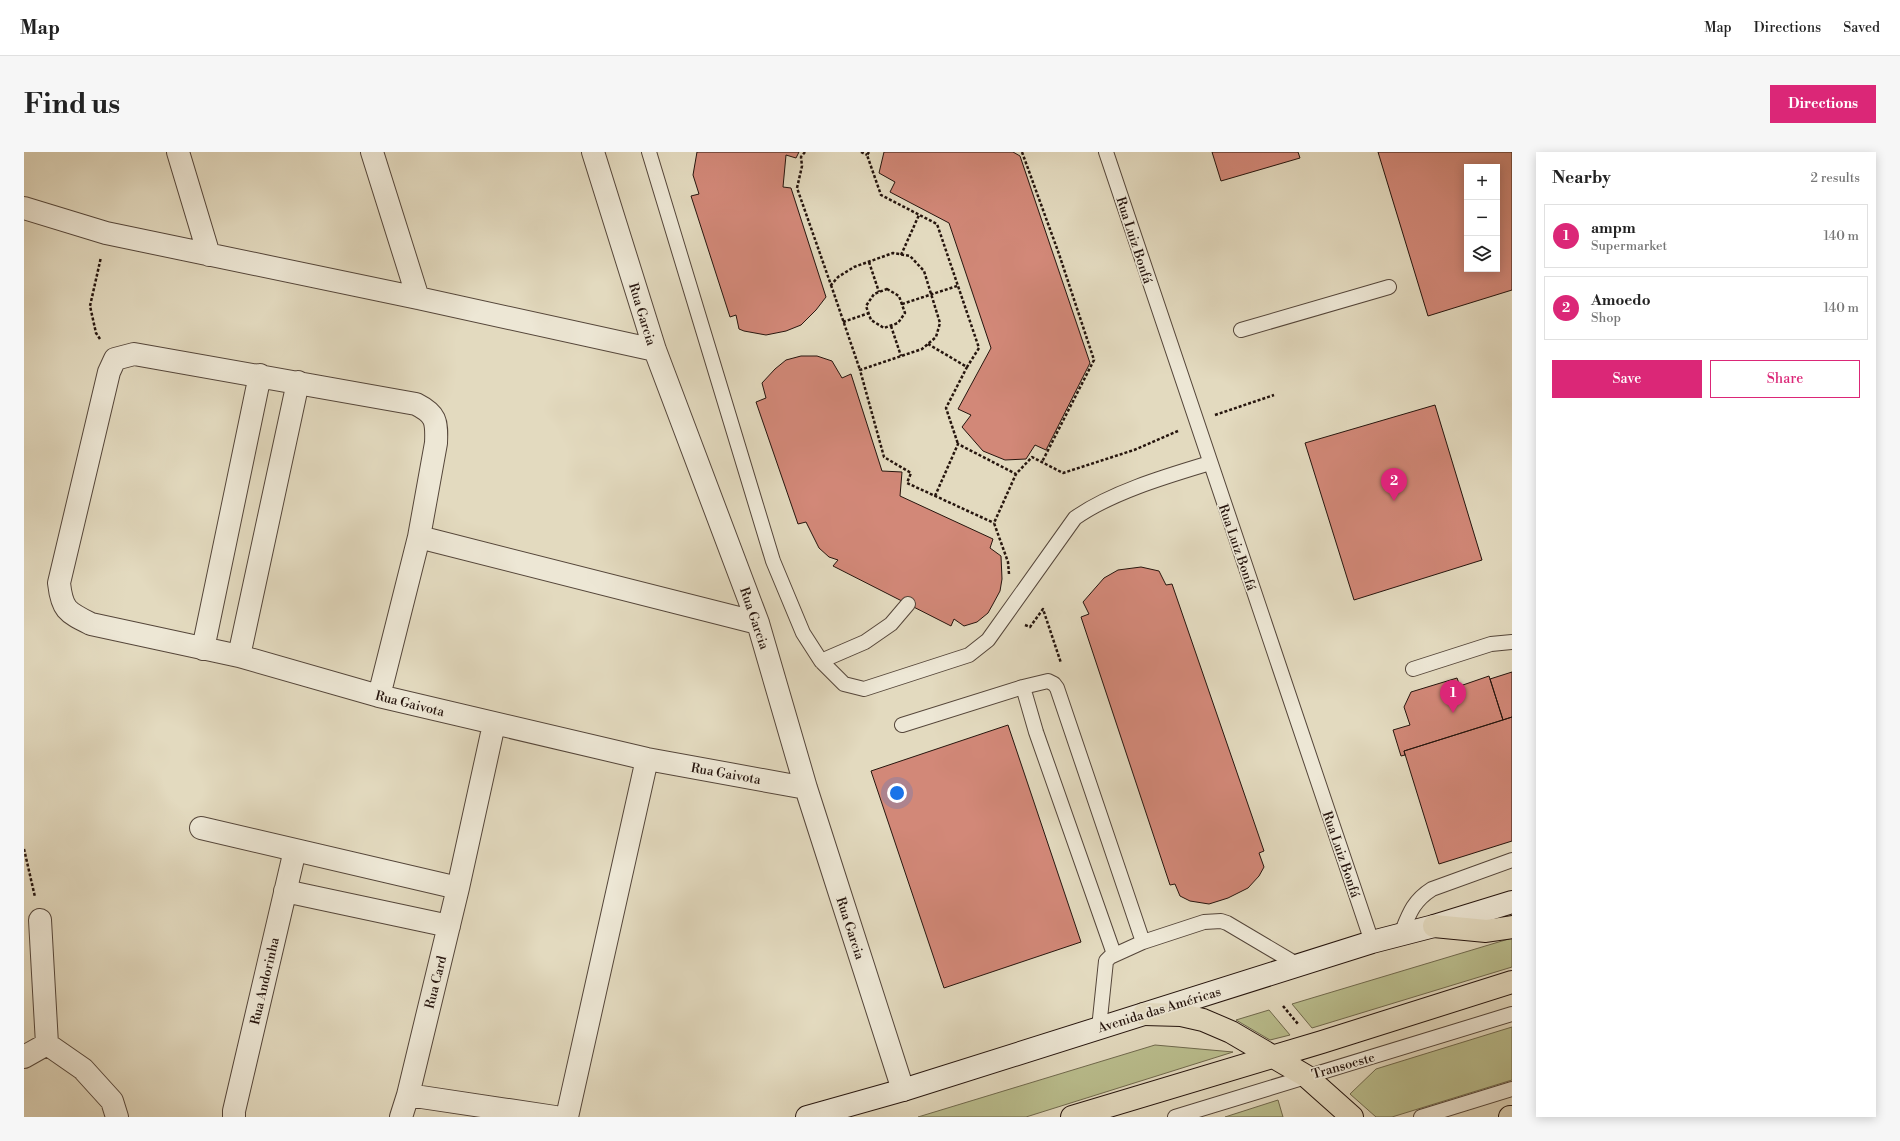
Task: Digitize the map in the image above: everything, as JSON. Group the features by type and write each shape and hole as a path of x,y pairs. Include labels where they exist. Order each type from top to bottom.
{"highway":[{"path":"1434,926 1486,931 1512,927"},
{"path":"1072,1117 1274,1055 1322,1042 1512,982"},
{"path":"1144,1014 1181,1015 1203,1020 1232,1032 1274,1055 1306,1076 1352,1117"}],"street":[{"path":"178,152 209,255"},
{"path":"372,152 418,298"},
{"name":"Rua Garcia","path":"592,152 654,350 758,623 806,788 903,1090"},
{"path":"24,208 106,233 418,298 654,350"},
{"path":"115,359 134,354 260,375 416,404 428,410 434,418 436,427 436,443 419,537 379,696"},
{"name":"Rua Gaivota","path":"115,359 109,372 59,583 61,602 73,615 91,624 239,656 379,696 494,724 646,759 806,788"},
{"path":"203,649 260,375"},
{"path":"239,656 298,382"},
{"path":"419,537 758,623"},
{"name":"Rua Card","path":"401,1117 408,1095 458,888 494,724"},
{"path":"567,1117 646,759"},
{"path":"200,828 458,888"},
{"name":"Rua Andorinha","path":"234,1114 295,850"},
{"path":"285,891 449,926"},
{"name":"Avenida das Américas","path":"807,1117 903,1090 1372,942 1434,926 1512,902"},
{"path":"40,920 47,1044"},
{"path":"24,1057 47,1044"},
{"path":"47,1044 83,1069 112,1101 117,1117"},
{"path":"408,1095 555,1117"}],"lane":[{"path":"649,152 773,561 803,633 821,661 844,684 864,689 969,654 988,640 1075,518 1087,509 1156,479 1210,463"},
{"name":"Rua Luiz Bonfá","path":"1106,152 1372,942"},
{"path":"1241,330 1389,287"},
{"path":"821,661 865,642 890,624 908,604"},
{"path":"1413,669 1491,644 1512,642"},
{"path":"902,725 1043,681 1048,681 1054,684 1059,693 1143,942"},
{"path":"1023,687 1036,732 1114,954"},
{"path":"1401,934 1412,909 1421,896 1432,888 1512,860"},
{"path":"1099,1028 1106,961 1114,954 1143,942 1204,922 1221,921 1227,923 1298,965"},
{"name":"Transoeste","path":"1174,1117 1512,1014"},
{"path":"1421,1117 1512,1089"}],"path":[{"path":"806,152 801,157 802,166 797,188 860,370 884,458 911,473 906,483 994,522"},
{"path":"861,152 868,153 881,195 937,224 979,348 967,367 946,408 958,444 935,496"},
{"path":"1022,152 1059,254 1094,360 1042,462"},
{"path":"901,255 919,215"},
{"path":"106,233 90,306 96,333 115,359"},
{"path":"830,285 838,277 854,267 893,253 910,256 924,271 940,323 936,337 922,349 860,370"},
{"path":"870,262 880,292"},
{"path":"902,304 957,286"},
{"path":"887,289 899,296 902,304 905,313 898,323 884,328 871,320 866,306 874,294 887,289"},
{"path":"843,322 868,313"},
{"path":"891,326 901,356"},
{"path":"928,344 967,367"},
{"path":"1214,416 1274,395"},
{"path":"958,444 1016,474"},
{"path":"1045,617 1059,656"},
{"path":"24,849 40,920"},
{"path":"1283,1006 1302,1028"}],"green space":[{"path":"1512,938 1512,967 1312,1028 1292,1004"},
{"path":"1269,1010 1290,1035 1270,1040 1236,1020"},
{"path":"1512,1027 1512,1080 1392,1117 1376,1117 1350,1094 1376,1069"},
{"path":"1155,1045 1233,1052 1026,1117 918,1117"},
{"path":"1278,1100 1283,1117 1225,1117"}],"building":[{"path":"697,152 799,152 796,158 786,155 783,187 791,188 826,297 801,325 786,331 766,335 739,329 736,315 730,317 691,196 699,194 693,175"},
{"path":"884,152 1013,152 1020,156 1090,363 1046,450 1035,445 1026,459 1005,460 983,451 962,427 971,415 958,409 991,348 949,223 890,192 895,182 879,173"},
{"path":"1212,152 1298,152 1300,158 1221,181"},
{"path":"1378,152 1512,152 1512,290 1428,316"},
{"path":"801,356 817,356 832,361 842,378 851,374 882,471 902,472 900,496 993,539 990,548 1001,556 1002,579 1000,591 988,613 977,622 964,626 954,619 951,626 833,566 838,560 829,557 819,548 806,522 798,524 756,402 766,398 762,383 775,369 786,360"},
{"path":"1435,405 1482,560 1354,600 1305,443"},
{"path":"1141,567 1159,571 1166,585 1172,584 1264,851 1259,853 1264,867 1259,876 1248,888 1228,898 1209,904 1190,901 1180,896 1175,884 1170,885 1081,617 1089,614 1083,602 1104,578 1118,570"},
{"path":"1512,672 1512,717 1503,720 1490,679"},
{"path":"1489,676 1503,720 1404,751 1405,755 1401,756 1393,730 1410,725 1404,707 1411,692 1457,678 1460,686"},
{"path":"1512,717 1512,841 1439,864 1404,751"},
{"path":"1008,725 1081,942 944,988 871,771"}],"place":[{"name":"Amoedo","path":"1394,501"},
{"name":"ampm","path":"1453,713"}]}
